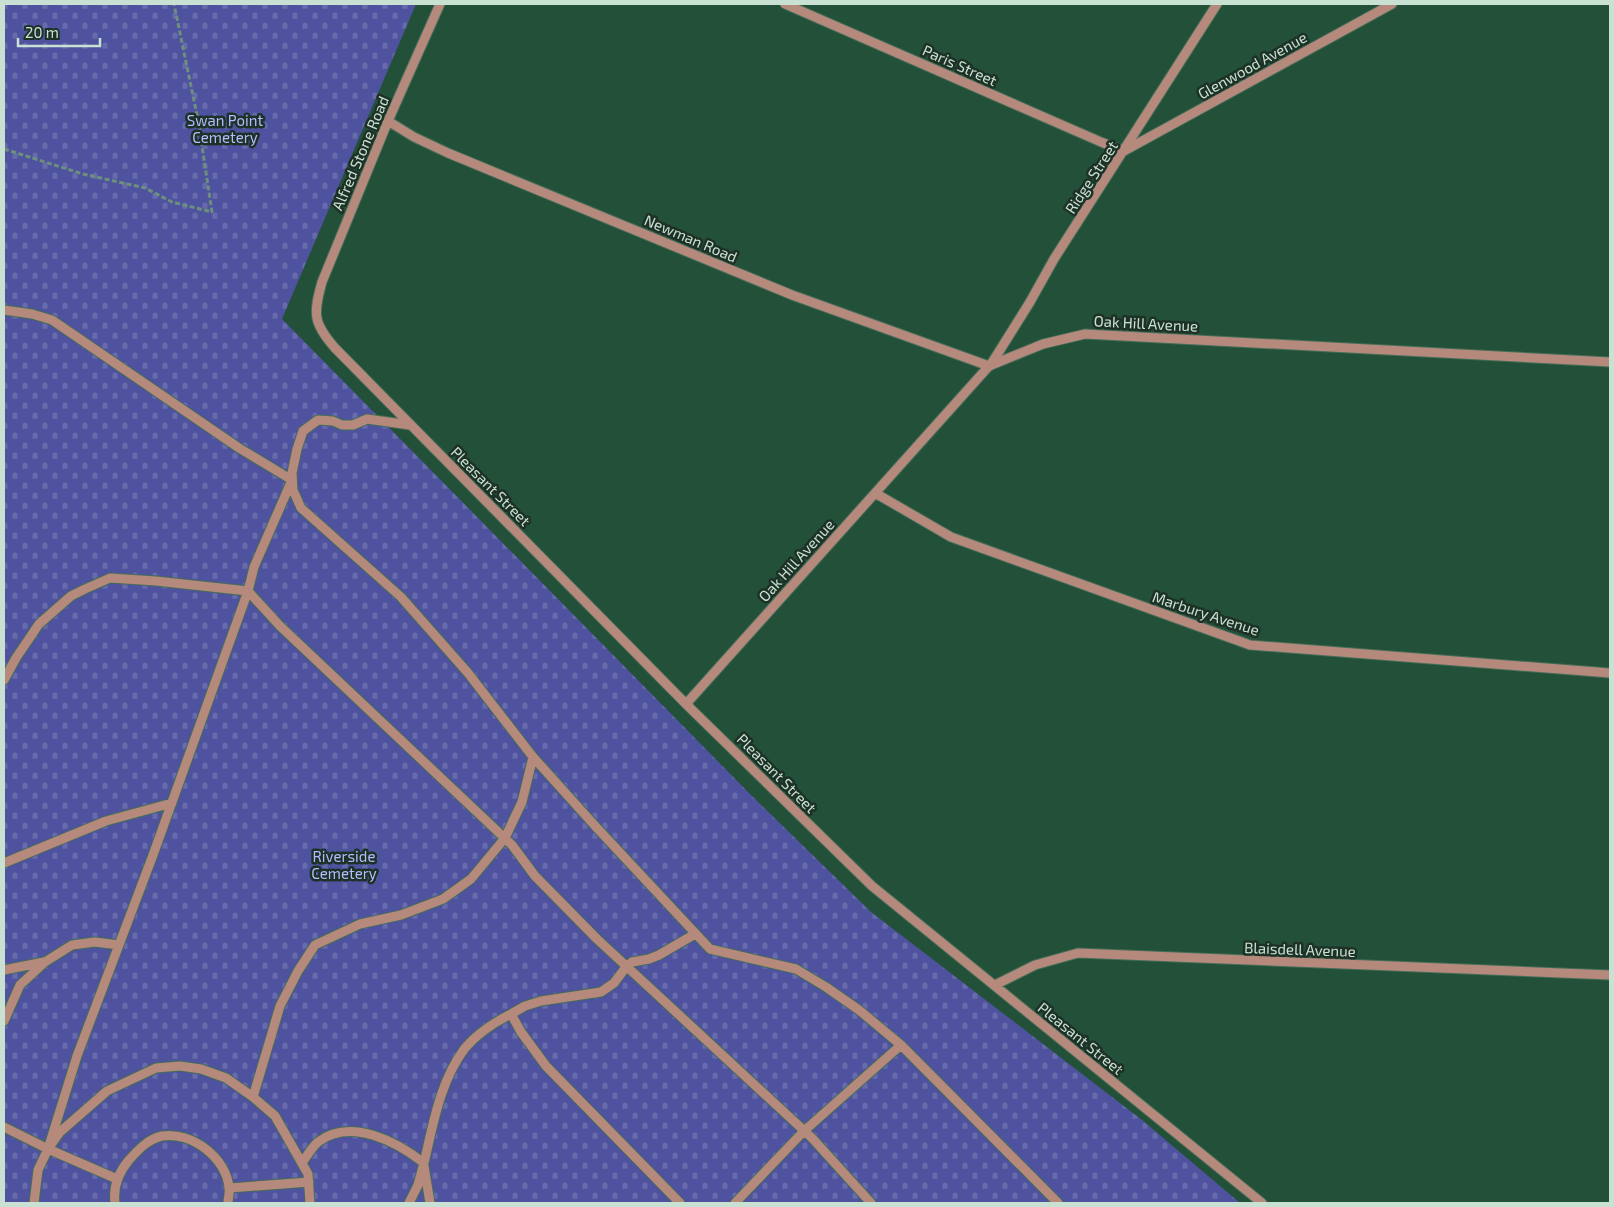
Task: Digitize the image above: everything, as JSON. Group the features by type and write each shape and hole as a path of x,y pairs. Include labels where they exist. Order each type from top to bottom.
{"street":[{"name":"Alfred Stone Road","path":"316,316 317,299 322,282 388,122 440,4"},
{"name":"Paris Street","path":"785,4 1101,142 1124,150"},
{"name":"Ridge Street","path":"989,366 1030,302 1054,259 1217,4"},
{"name":"Glenwood Avenue","path":"1124,150 1392,4"},
{"name":"Newman Road","path":"388,122 448,153 792,295 989,366"},
{"path":"4,310 52,320 239,448 292,480"},
{"name":"Pleasant Street","path":"316,316 321,332 335,348 686,704 872,886 1262,1203"},
{"name":"Oak Hill Avenue","path":"686,704 989,366 1043,344 1085,334 1610,362"},
{"path":"34,1203 38,1170 48,1149 78,1056 248,591 254,566 292,480 297,449 303,431 318,420 353,425 367,419 411,425"},
{"path":"292,480 293,490 301,508 401,597 468,673 533,757 710,949 796,969 859,1010 901,1045 1058,1203"},
{"name":"Marbury Avenue","path":"875,494 951,537 1250,645 1610,672"},
{"path":"4,680 39,624 71,596 110,578 248,591 280,626 505,838 535,876 626,967 804,1131 871,1203"},
{"path":"252,1096 280,1006 298,971 315,945 360,924 401,915 443,899 471,879 505,838 522,802 533,757"},
{"path":"4,863 106,821 172,803"},
{"path":"409,1203 418,1185 435,1115 454,1067 466,1048 496,1021 525,1006 541,1001 601,992 614,984 632,962 659,955 695,934"},
{"path":"4,1021 20,985 45,962 72,945 95,942 119,945"},
{"name":"Blaisdell Avenue","path":"994,985 1035,965 1078,953 1610,975"},
{"path":"4,970 45,962"},
{"path":"511,1014 521,1032 546,1066 680,1203"},
{"path":"734,1203 804,1131 901,1045"},
{"path":"48,1149 60,1132 107,1091 156,1068 180,1066 202,1069 226,1078 252,1096 275,1116 308,1174 311,1203"},
{"path":"4,1127 48,1149 117,1179"},
{"path":"302,1163 318,1142 344,1130 386,1139 407,1150 424,1163 430,1203"},
{"path":"115,1203 117,1179 124,1166 146,1143 162,1136 177,1136 191,1140 210,1154 224,1171 229,1188 228,1203"},
{"path":"229,1188 309,1186"}],"path":[{"path":"4,149 39,162 82,174 145,188 172,202 212,212 198,120 174,4"}],"green space":[{"name":"Riverside Cemetery","path":"4,4 416,4 282,319 751,795 871,912 1142,1120 1240,1203 4,1203"}],"park label":[{"name":"Swan Point Cemetery","path":"225,128"}]}
